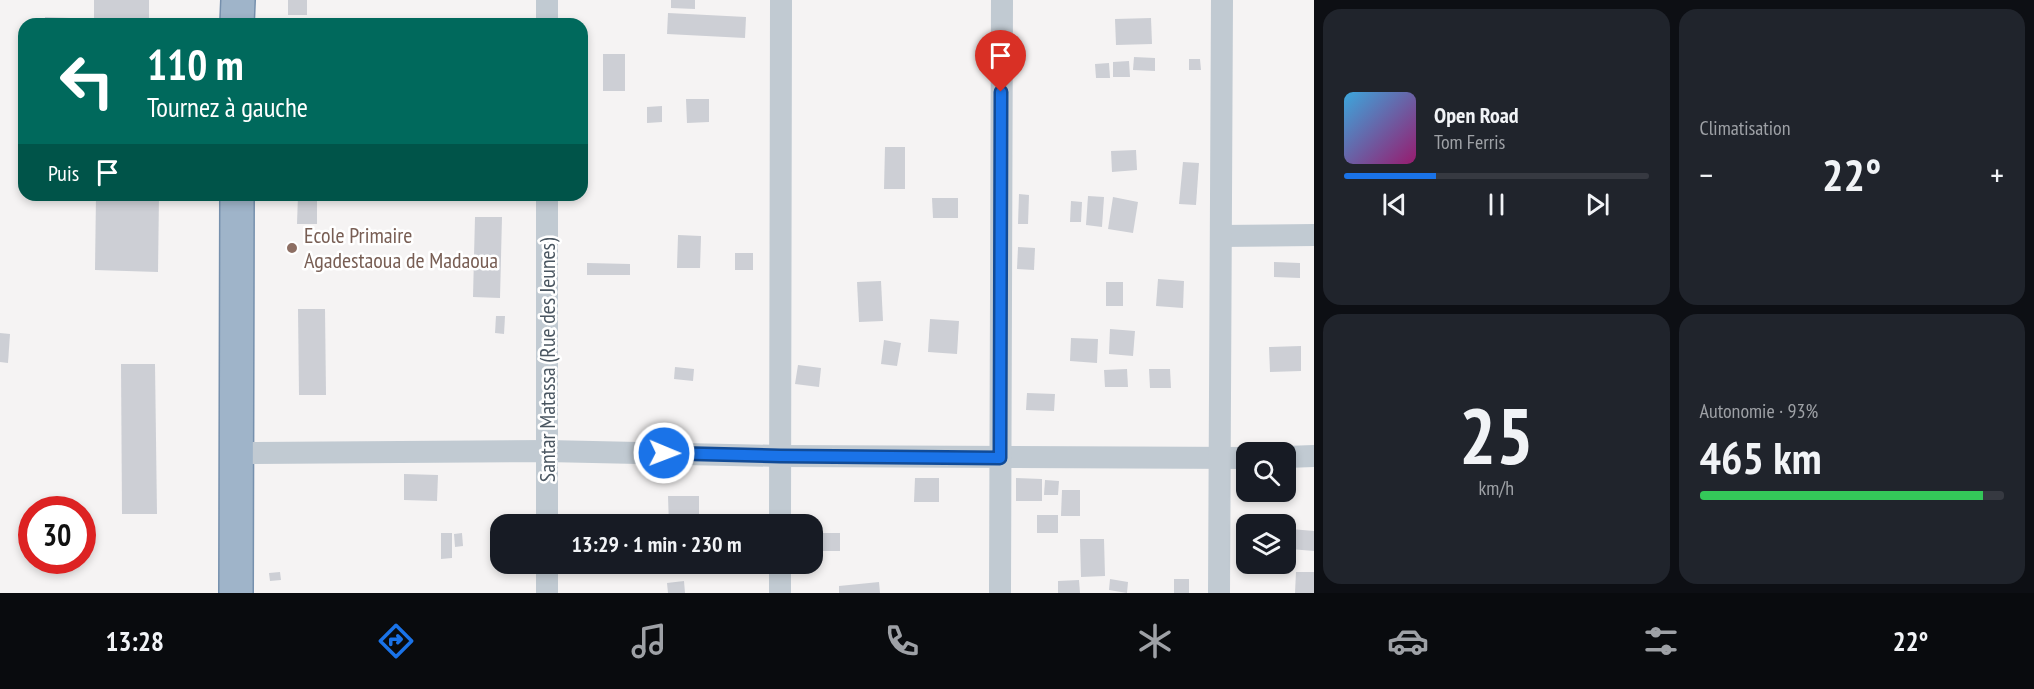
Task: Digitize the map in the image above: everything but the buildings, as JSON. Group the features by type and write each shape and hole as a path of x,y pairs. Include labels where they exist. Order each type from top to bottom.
{"highway":[{"path":"237,0 237,18"},
{"path":"236,593 237,201"}],"street":[{"path":"547,0 547,18"},
{"path":"780,514 781,0"},
{"path":"1000,593 1002,0"},
{"path":"1219,593 1222,0"},
{"name":"Santar Matassa (Rue des Jeunes)","path":"547,201 547,514"},
{"path":"1221,236 1314,235"},
{"path":"237,453 547,450 780,456 1236,458"},
{"path":"1296,457 1314,456"},
{"path":"546,593 547,574"},
{"path":"780,574 780,593"}],"place":[{"name":"Ecole Primaire Agadestaoua de Madaoua","path":"292,248"}],"route":[{"path":"664,453 1000,458 1001,92"}]}
